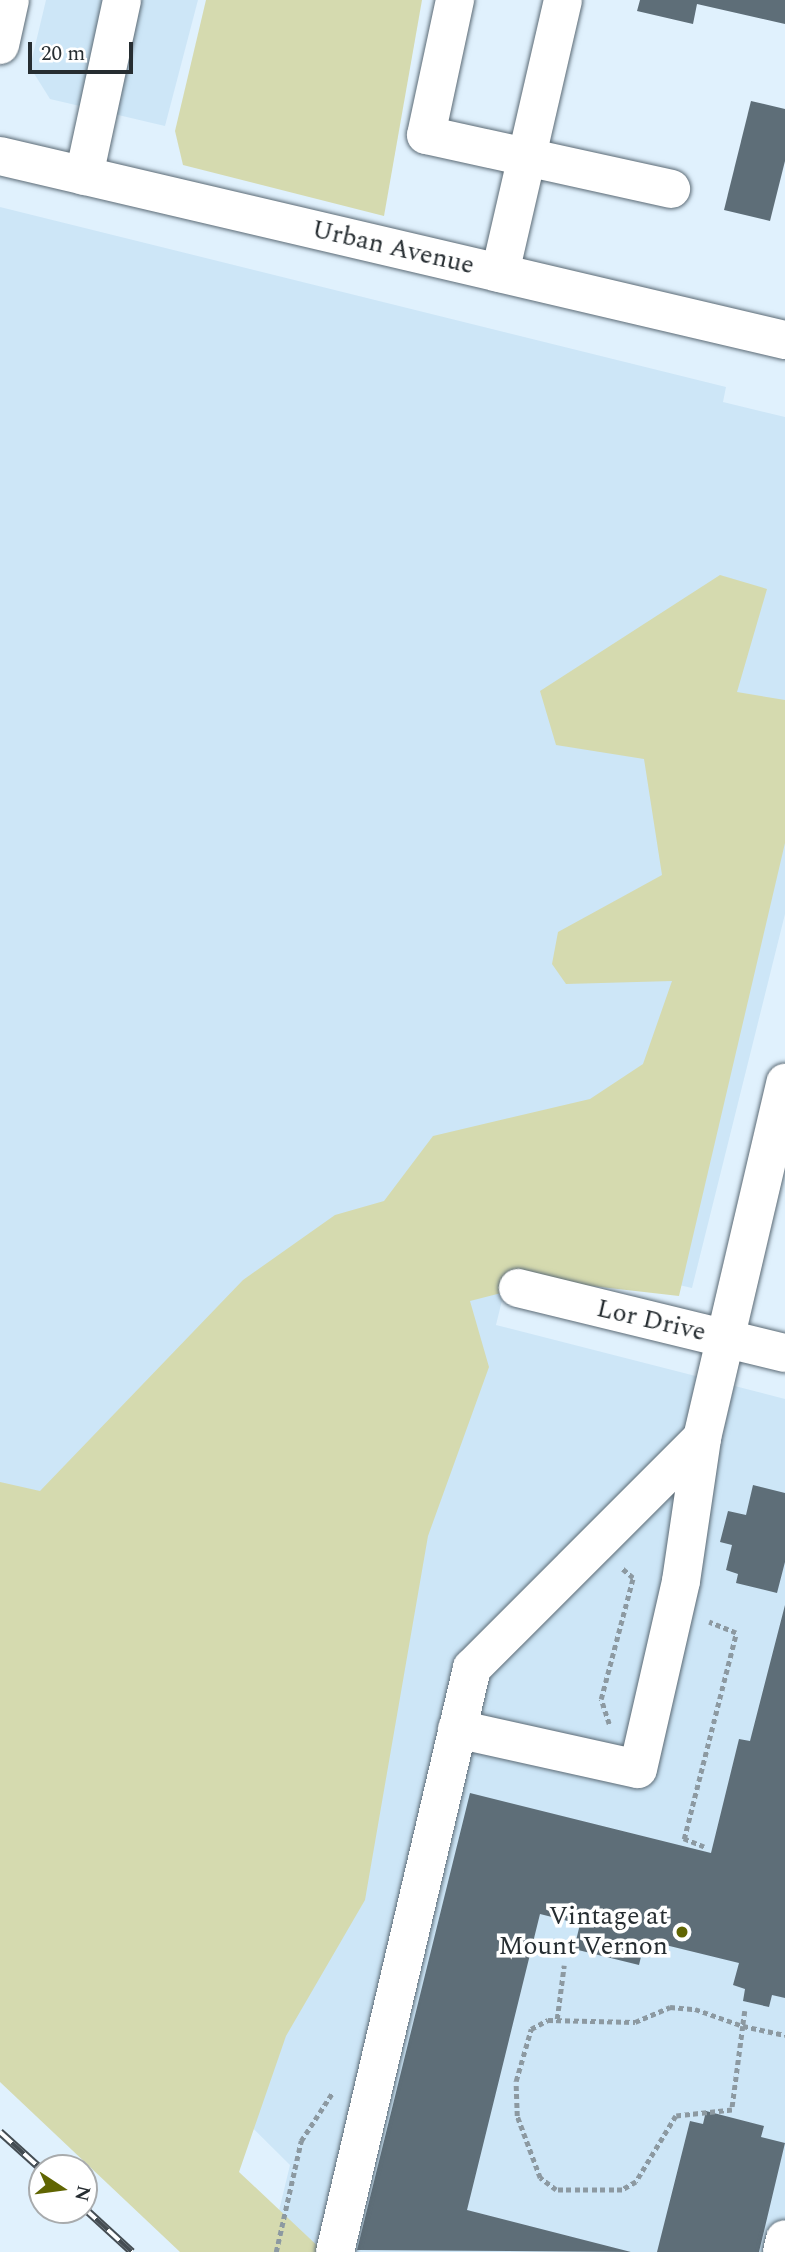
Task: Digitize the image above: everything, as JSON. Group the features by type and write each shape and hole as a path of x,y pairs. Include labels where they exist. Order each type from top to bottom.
{"street":[{"path":"0,45 10,0"},
{"path":"85,176 122,0"},
{"path":"455,0 426,135 671,189"},
{"path":"500,273 564,0"},
{"name":"Urban Avenue","path":"0,156 785,340"},
{"path":"457,1730 638,1769 681,1581 702,1437 722,1338 785,1083"},
{"name":"Lor Drive","path":"518,1288 785,1353"},
{"path":"335,2252 472,1668 702,1437"},
{"path":"782,2252 785,2239"}],"path":[{"path":"597,1542 632,1578 601,1699 612,1732"},
{"path":"704,1847 684,1839 736,1633 712,1627 710,1607"},
{"path":"556,2019 564,1965"},
{"path":"744,2011 743,2026 732,2110 676,2116 636,2182 593,2194 556,2190 540,2178 517,2116 516,2081 531,2029 556,2019 635,2022 670,2007 743,2026 785,2035"},
{"path":"276,2252 301,2141 335,2088"}],"shaded area":[{"path":"46,0 198,0 165,126 50,99 30,67"},
{"path":"0,207 726,387 723,402 785,417 785,914 692,1288 515,1247 496,1325 785,1399 785,2252 269,2252 290,2165 0,1877"}],"green space":[{"path":"206,0 422,0 384,216 183,165 175,131"},
{"path":"720,575 767,589 737,692 785,700 785,843 679,1296 548,1281 470,1301 489,1367 428,1536 365,1900 286,2036 239,2172 324,2252 180,2252 98,2175 98,2154 76,2154 0,2082 0,1482 40,1491 243,1280 335,1215 384,1201 433,1136 590,1099 643,1064 672,981 566,984 552,964 558,932 662,875 644,759 556,745 540,691"}],"building":[{"path":"640,0 785,0 785,24 697,4 693,24 637,11"},
{"path":"751,101 785,109 785,161 770,221 724,210"},
{"path":"753,1485 785,1493 785,1562 777,1593 736,1583 738,1574 726,1570 732,1545 720,1542 728,1511 746,1515"},
{"name":"Vintage at Mount Vernon","path":"785,1605 785,1998 772,1995 769,2007 743,2001 745,1989 733,1985 739,1963 645,1940 639,1965 574,1949 580,1924 540,1914 467,2210 631,2252 357,2250 470,1793 711,1853 739,1739 750,1741"},
{"path":"706,2111 764,2126 761,2137 785,2143 759,2252 657,2252 690,2121 703,2124"}],"railway":[{"path":"0,2132 28,2157"},
{"path":"98,2221 132,2252"}],"place":[{"name":"Vintage at Mount Vernon","path":"682,1932"}]}
